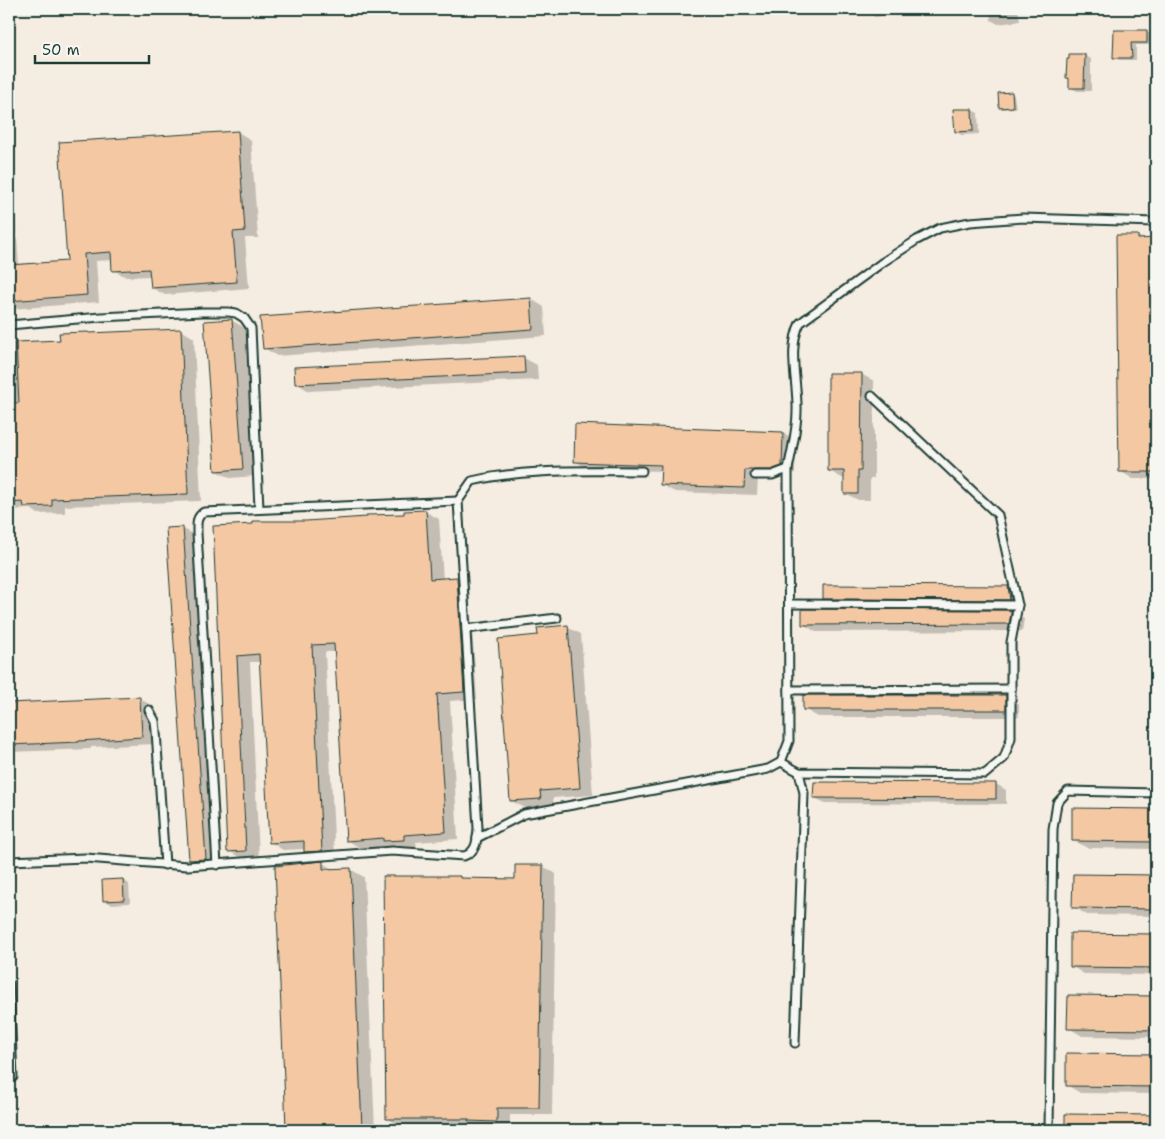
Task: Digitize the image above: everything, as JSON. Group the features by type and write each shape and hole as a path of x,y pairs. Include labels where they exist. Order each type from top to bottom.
{"lane":[{"path":"477,838 524,814 768,769 781,762 789,741 788,469 798,412 797,380 793,352 795,335 800,323 883,262 940,228 970,222 1024,218 1156,222"},
{"path":"9,325 101,317 202,312 236,313 244,318 250,328 259,509"},
{"path":"781,762 799,772 985,774 1004,758 1011,738 1012,642 1018,605 998,515 872,396"},
{"path":"754,475 772,475 788,469"},
{"path":"9,861 86,858 165,865 216,865 316,856 392,852 464,856 470,854 476,845 478,828 458,501 472,481 490,477 557,472 642,471"},
{"path":"216,865 197,520 199,515 204,512 259,509 458,501"},
{"path":"789,604 1018,605"},
{"path":"466,629 557,618"},
{"path":"789,690 1011,689"},
{"path":"149,710 155,722 156,731 165,865"},
{"path":"795,1044 804,793 799,772"},
{"path":"1049,1130 1054,830 1057,803 1068,792 1156,793"},
{"path":"9,984 13,1076"}],"building":[{"path":"1114,30 1147,30 1147,43 1131,43 1132,58 1113,58"},
{"path":"1069,54 1085,54 1084,88 1069,88 1069,78 1066,78"},
{"path":"1012,92 1013,107 999,108 998,93"},
{"path":"953,109 972,109 973,131 955,132"},
{"path":"238,131 245,231 233,232 237,282 151,288 149,269 112,271 111,252 84,254 87,295 9,301 9,265 67,261 59,142"},
{"path":"1116,235 1138,235 1138,239 1156,238 1156,472 1119,472"},
{"path":"531,298 533,329 263,349 260,317"},
{"path":"232,319 243,469 215,471 204,321"},
{"path":"181,329 188,494 52,499 52,506 24,507 23,502 9,503 9,403 19,403 16,342 60,340 59,333"},
{"path":"524,356 525,373 295,384 294,367"},
{"path":"828,373 862,373 861,471 858,471 858,494 844,494 844,471 828,471"},
{"path":"575,424 783,432 782,466 771,470 745,470 744,488 660,485 661,465 574,462"},
{"path":"426,510 430,579 457,577 464,692 437,694 446,832 404,835 404,840 383,841 383,838 346,841 334,644 312,645 322,851 304,852 304,841 269,843 259,654 237,656 246,851 227,852 213,526 253,524 253,521 306,521 367,517 367,515 404,514 404,511"},
{"path":"183,527 206,859 189,860 166,528"},
{"path":"823,585 1008,586 1010,600 823,599"},
{"path":"802,609 1011,610 1011,614 1009,624 802,625"},
{"path":"568,625 580,788 540,791 541,799 510,801 498,639 538,635 537,628"},
{"path":"803,695 1006,695 1006,710 803,710"},
{"path":"140,697 142,737 9,745 9,703"},
{"path":"814,782 996,783 996,799 813,798"},
{"path":"1072,808 1156,809 1156,842 1072,841"},
{"path":"323,861 323,869 351,868 362,1129 332,1130 332,1124 286,1127 275,866"},
{"path":"515,865 543,865 539,1108 497,1108 497,1122 468,1121 469,1119 386,1119 383,876 460,876 460,878 515,879"},
{"path":"1073,874 1156,875 1156,909 1072,908"},
{"path":"123,879 124,900 103,901 102,880"},
{"path":"1070,933 1156,934 1156,968 1070,967"},
{"path":"1068,995 1156,996 1156,1030 1067,1029"},
{"path":"1066,1053 1156,1054 1156,1087 1066,1086"},
{"path":"1065,1114 1156,1115 1156,1130 1065,1130"}]}
